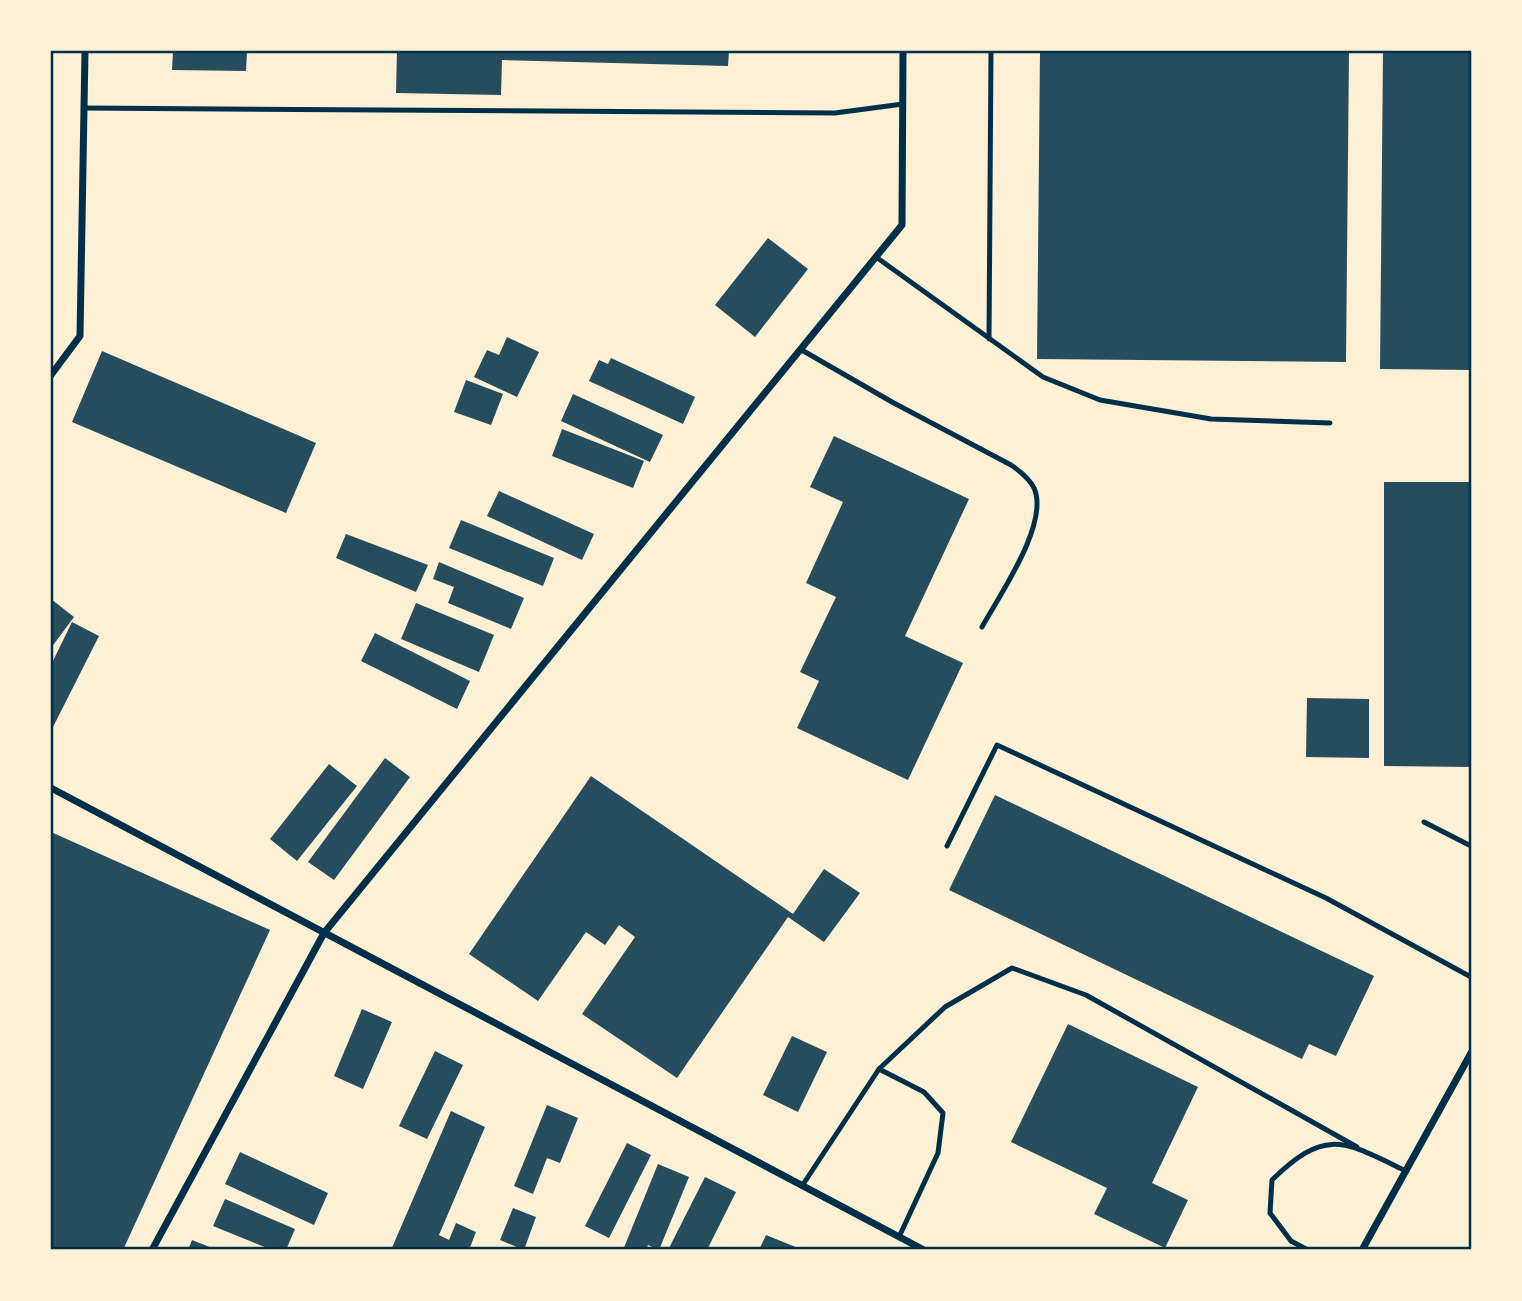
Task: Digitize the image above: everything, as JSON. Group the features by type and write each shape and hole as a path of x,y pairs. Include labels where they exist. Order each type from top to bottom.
{"street":[{"path":"51,375 80,336 85,51"},
{"path":"152,1250 324,933 902,225 903,51"},
{"path":"51,788 924,1250"},
{"path":"1362,1250 1471,1053"}],"lane":[{"path":"989,339 991,51"},
{"path":"84,108 835,113 903,104"},
{"path":"876,257 1043,377 1100,400 1211,419 1330,423"},
{"path":"800,349 892,402 1011,465 1024,475 1035,489 1037,512 1030,538 982,627"},
{"path":"947,846 997,745 1326,898 1471,977"},
{"path":"1424,822 1471,846"},
{"path":"802,1186 879,1069 945,1007 1013,968 1086,995 1357,1147 1406,1171"},
{"path":"879,1069 924,1091 943,1114 938,1153 899,1237"},
{"path":"1308,1250 1291,1241 1270,1213 1272,1180 1297,1155 1333,1142 1357,1147"}],"building":[{"path":"173,51 247,51 246,71 172,70"},
{"path":"397,51 729,51 728,66 502,60 501,95 396,93"},
{"path":"1040,51 1349,51 1346,362 1037,359"},
{"path":"1383,51 1471,51 1471,370 1380,369"},
{"path":"768,238 808,269 755,337 715,305"},
{"path":"507,337 539,352 517,397 474,377 487,350 499,355"},
{"path":"102,351 316,443 286,513 72,422"},
{"path":"611,358 695,397 683,424 589,381 599,360 608,364"},
{"path":"466,380 503,394 491,425 454,412"},
{"path":"573,394 663,435 650,462 561,421"},
{"path":"562,429 644,461 633,488 552,456"},
{"path":"834,436 969,499 905,636 963,663 908,780 797,728 819,681 800,672 836,597 806,583 843,502 810,487"},
{"path":"1384,482 1471,482 1471,767 1384,766"},
{"path":"499,491 594,534 582,560 487,516"},
{"path":"461,520 554,558 543,586 449,548"},
{"path":"346,534 428,565 416,592 336,558"},
{"path":"439,562 524,598 511,629 448,603 454,587 433,579"},
{"path":"51,599 74,617 51,648"},
{"path":"416,603 494,635 479,672 401,639"},
{"path":"72,622 99,636 53,727 51,665"},
{"path":"375,633 470,681 457,709 361,661"},
{"path":"1307,698 1369,699 1369,758 1306,757"},
{"path":"385,758 410,777 334,880 308,862"},
{"path":"329,764 357,786 297,861 270,839"},
{"path":"591,776 793,914 824,869 860,893 824,942 788,917 677,1078 582,1014 635,937 619,925 605,945 586,932 538,1001 469,954"},
{"path":"995,795 1374,976 1336,1056 1309,1044 1302,1059 949,890"},
{"path":"51,832 270,930 123,1250 51,1250"},
{"path":"362,1009 392,1022 363,1089 334,1076"},
{"path":"1068,1024 1198,1087 1152,1183 1188,1200 1165,1248 1094,1214 1107,1188 1011,1142"},
{"path":"792,1036 827,1052 798,1112 763,1095"},
{"path":"435,1051 463,1065 427,1139 399,1126"},
{"path":"547,1105 578,1118 560,1163 547,1158 533,1194 514,1186"},
{"path":"451,1111 485,1127 439,1235 449,1240 456,1223 476,1232 469,1250 391,1250"},
{"path":"627,1143 651,1155 609,1238 585,1226"},
{"path":"240,1152 328,1193 314,1225 225,1184"},
{"path":"658,1164 689,1177 659,1250 648,1245 646,1250 623,1250"},
{"path":"705,1177 736,1192 707,1250 668,1250"},
{"path":"225,1199 295,1229 286,1250 272,1250 213,1226"},
{"path":"513,1208 536,1217 524,1250 500,1240"},
{"path":"766,1235 798,1248 759,1250"},
{"path":"192,1240 217,1250 188,1250"}]}
